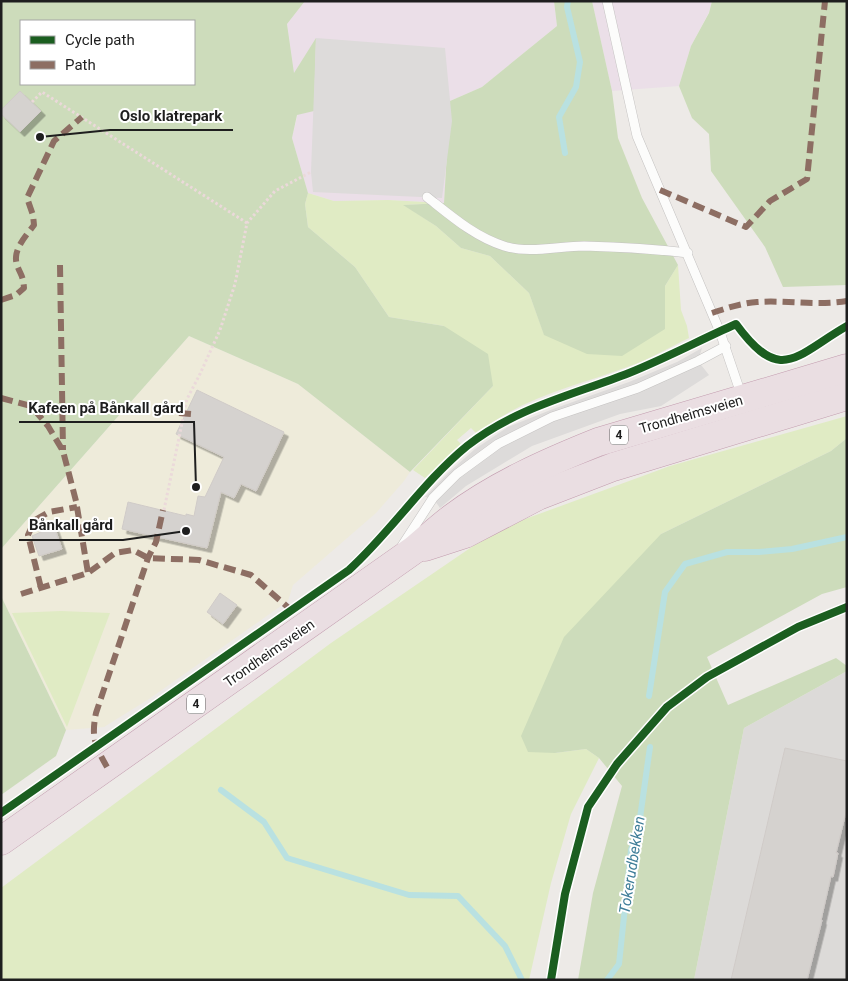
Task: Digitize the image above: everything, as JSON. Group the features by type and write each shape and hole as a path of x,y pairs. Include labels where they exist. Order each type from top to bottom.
{"highway":[{"name":"Trondheimsveien","path":"748,413 847,368"},
{"name":"Trondheimsveien","path":"1,841 414,550 452,518 482,498 523,475 564,456 636,430 847,396"}],"lane":[{"path":"607,1 636,136 688,253 726,346 748,413"},
{"path":"427,197 475,234 505,247 544,250 582,246 688,253"},
{"path":"390,566 433,498 457,474 498,444 552,417 638,388 726,346"}],"path":[{"path":"32,102 42,92 248,223"},
{"path":"164,510 187,399 220,330 235,284 248,223 276,191 311,172"}],"shaded area":[{"path":"305,1 554,1 557,26 482,87 450,101 444,203 388,200 334,201 308,193 292,138 316,39 294,74 287,24"},
{"path":"592,1 712,1 709,12 691,46 679,86 612,91"},
{"path":"316,38 445,48 452,121 442,198 313,192 311,172"},
{"path":"189,336 298,384 410,472 376,513 293,585 288,601 149,699 104,727 66,730 1,596 1,549"},
{"path":"702,348 698,361 709,375 661,406 620,414 532,446 466,486 440,508 433,498 425,497 475,449 508,427 629,382 677,362"},
{"path":"847,671 847,980 694,980 744,728"}],"green space":[{"path":"1,1 305,1 287,24 294,73 316,38 314,111 297,115 292,138 308,193 305,204 308,227 355,267 389,317 444,326 488,354 493,386 410,472 298,384 189,336 1,549"},
{"path":"554,1 592,1 612,91 618,138 642,198 678,265 665,286 665,329 622,356 587,354 544,335 529,293 490,256 461,248 436,226 403,205 444,203 450,101 482,87 557,26"},
{"path":"712,1 847,1 847,285 783,287 765,247 711,171 709,134 692,118 679,86 691,46 709,13"},
{"path":"308,193 334,201 388,200 444,203 404,205 436,226 461,248 490,256 529,293 544,334 665,329 665,286 678,265 681,310 689,338 637,363 531,401 494,421 477,434 471,428 457,440 461,444 425,478 413,470 493,386 444,326 389,317 355,267 308,227 305,204"},
{"path":"847,416 847,438 831,451 661,534 555,753 586,749 599,758 571,814 551,883 529,980 1,980 1,888 331,643 498,529 670,466"},
{"path":"847,438 847,587 822,594 707,657 728,705 836,658 847,666 847,671 744,728 694,980 578,980 593,893 622,786 599,758 586,749 555,753 528,752 521,736 564,637 661,534 831,451"},
{"path":"1,596 66,730 56,756 1,795"},
{"path":"61,611 110,613 67,727 12,613"}],"building":[{"path":"20,91 41,111 20,132 1,114 1,110"},
{"path":"197,390 284,432 256,491 241,484 234,498 221,492 207,548 122,529 128,502 186,516 186,514 194,516 198,496 205,497 224,457 176,434"},
{"path":"54,526 62,549 39,556 32,536"},
{"path":"220,593 237,605 223,624 207,612"},
{"path":"785,748 847,761 847,808 836,853 838,853 833,877 831,876 807,980 731,980"}],"waterway":[{"path":"565,153 559,117 576,87 580,62 567,7 568,1"},
{"name":"Tokerudbekken","path":"649,696 665,592 685,564 727,552 792,549 847,537"},
{"name":"Tokerudbekken","path":"607,980 619,964 631,850 639,825 650,747"},
{"path":"221,790 264,822 287,858 409,895 458,896 505,946 522,980"}],"marked path":[{"path":"660,190 746,227 770,201 807,179 825,1"},
{"path":"1,300 16,295 24,288 17,265 16,254 34,225 33,215 27,198 54,141 82,117"},
{"path":"60,265 63,450"},
{"path":"712,313 757,302 824,303 847,301"},
{"path":"1,398 31,406 48,426 63,451 76,501 88,573"},
{"path":"179,413 191,414"},
{"path":"41,588 28,535 35,520 49,512 77,507"},
{"path":"107,767 95,741 96,713 148,558 156,542 163,510"},
{"path":"21,594 88,573 115,553 133,550 148,558 199,560 251,575 291,610"}],"cycle path":[{"path":"1,813 349,570 379,540 436,475 467,446 485,433 525,412 643,367 736,324 765,355 777,360 789,359 801,354 847,326"},
{"path":"551,980 565,894 588,807 617,764 667,707 707,677 798,627 847,607"}],"place":[{"name":"Oslo klatrepark","path":"40,137"},
{"name":"Kafeen på Bånkall gård","path":"196,487"},
{"name":"Bånkall gård","path":"186,531"}]}
